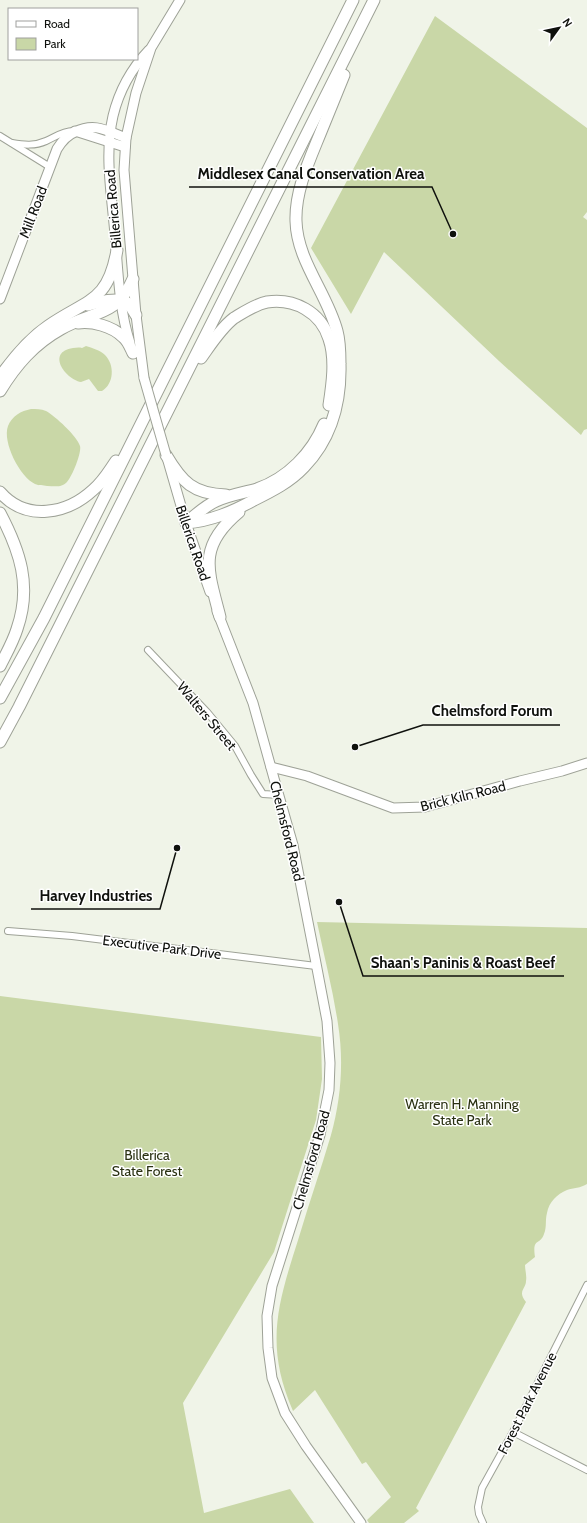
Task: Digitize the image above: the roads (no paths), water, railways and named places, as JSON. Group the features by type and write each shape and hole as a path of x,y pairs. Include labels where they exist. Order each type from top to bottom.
{"highway":[{"path":"0,698 44,618 353,0"},
{"path":"0,742 374,0"},
{"path":"186,523 202,522 219,516 250,503 283,485 304,468 324,441 335,412 340,381 340,356 337,333 331,316 302,253 296,222 297,207 310,157 374,0"},
{"path":"0,377 14,357 32,338 49,325 95,298 106,284 114,265 117,250"},
{"path":"0,391 19,364 33,348 48,337 71,324 105,311 121,300 129,288 133,278"},
{"path":"76,310 99,302 121,300 129,304 136,315"},
{"path":"178,391 215,338 233,319 249,309 266,302 284,302 310,311 317,317 326,330 332,353 332,388 325,419 318,437 307,454 283,475 258,488 233,495 210,504 186,523"},
{"path":"71,324 82,322 91,323 116,331 123,337 133,353"},
{"path":"0,492 14,504 31,511 53,511 65,508 94,490 103,479 142,420"},
{"path":"166,455 180,476 195,489 209,494 233,495"},
{"path":"220,618 209,569 211,547 214,539 223,526 250,503"},
{"path":"0,513 15,543 21,563 24,587 22,607 17,629 0,666"}],"main road":[{"name":"Billerica Road","path":"144,378 136,315 124,170 125,143 136,93 152,48 180,0"},
{"name":"Billerica Road","path":"152,48 137,63 126,81 113,115 110,132 109,165 121,300 125,325 133,353 144,378 200,566 253,703"},
{"name":"Mill Road","path":"0,299 60,144 67,136 87,127 99,128 110,132 125,143"},
{"path":"75,132 109,142 125,143"},
{"name":"Chelmsford Road","path":"253,703 293,845 328,1027 330,1063 329,1090 320,1135 272,1286 267,1316 268,1348 272,1378 285,1413 302,1440 361,1523"},
{"name":"Brick Kiln Road","path":"271,767 307,776 393,808 404,809 425,807 587,763"}],"street":[{"path":"12,143 21,145 34,144 46,141 64,133 75,132"},
{"path":"0,136 50,167"},
{"name":"Walters Street","path":"148,650 207,712 235,746 250,775 263,794 279,795"},
{"name":"Executive Park Drive","path":"8,930 72,936 316,966"},
{"name":"Forest Park Avenue","path":"483,1523 478,1508 482,1488 513,1432 587,1285"},
{"path":"513,1432 587,1470"}],"place":[{"name":"Middlesex Canal Conservation Area","path":"453,234"},
{"name":"Chelmsford Forum","path":"355,747"},
{"name":"Harvey Industries","path":"177,848"},
{"name":"Shaan's Paninis & Roast Beef","path":"339,902"}],"park label":[{"name":"Warren H. Manning State Park","path":"462,1112"},
{"name":"Billerica State Forest","path":"147,1164"}]}
